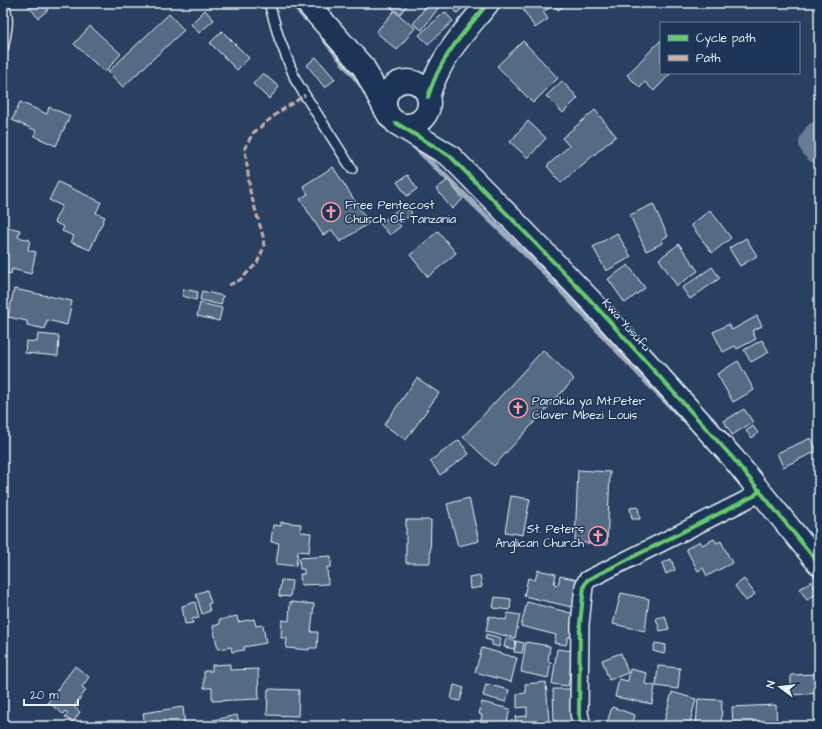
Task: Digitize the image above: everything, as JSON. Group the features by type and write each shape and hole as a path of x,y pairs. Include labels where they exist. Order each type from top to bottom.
{"street":[{"path":"307,3 355,56 372,82 390,116 404,125 417,123 426,114 436,76 446,55 488,3"},
{"path":"390,116 385,100 387,92 393,85 405,81 446,55"},
{"path":"355,56 405,81 418,83 424,89 429,101"},
{"name":"Kwa Yusufu","path":"429,101 436,128 450,156"},
{"name":"Kwa Yusufu","path":"390,116 450,156 592,302 732,457 819,564"},
{"path":"582,726 580,713 580,624 584,586 587,580 754,496 760,490"}],"lane":[{"path":"270,3 279,38 296,81 352,168"},
{"path":"3,49 8,23 6,5"}],"building":[{"path":"26,3 43,3 48,10 38,18"},
{"path":"335,3 346,3 340,8"},
{"path":"355,3 364,3 359,8"},
{"path":"391,3 409,3 400,14 389,6"},
{"path":"418,3 442,3 422,30 413,24 425,8"},
{"path":"449,3 469,3 457,13"},
{"path":"519,3 569,3 558,10 554,5 543,12 548,19 535,28"},
{"path":"205,10 214,20 199,33 191,24"},
{"path":"394,11 415,28 397,50 376,32"},
{"path":"445,12 453,21 428,44 419,35"},
{"path":"169,14 184,30 123,87 108,72"},
{"path":"90,26 121,54 105,72 74,44"},
{"path":"222,31 249,58 237,70 210,43"},
{"path":"523,41 558,78 533,103 497,66"},
{"path":"660,41 660,74 670,74 654,91 645,82 640,88 627,75"},
{"path":"316,57 335,79 325,88 307,65"},
{"path":"263,73 279,87 269,99 253,84"},
{"path":"562,81 578,98 563,113 546,96"},
{"path":"20,102 47,114 49,107 70,116 56,146 34,136 37,131 12,120"},
{"path":"595,110 616,136 561,183 547,166 569,146 562,138"},
{"path":"528,121 546,138 528,158 510,142"},
{"path":"333,167 369,223 340,242 332,230 323,235 300,199 308,194 303,186"},
{"path":"408,175 417,189 407,196 397,182"},
{"path":"448,180 463,199 452,209 436,189"},
{"path":"58,182 101,202 96,213 105,217 90,250 71,242 74,236 62,231 64,227 54,222 62,206 49,200"},
{"path":"405,204 412,213 400,224 392,214"},
{"path":"653,204 668,236 662,239 663,243 646,251 630,215"},
{"path":"710,210 731,238 712,253 691,225"},
{"path":"391,215 401,226 390,235 380,224"},
{"path":"3,226 20,230 18,237 30,240 28,250 36,252 31,274 12,269 11,274 3,272"},
{"path":"438,231 456,253 428,277 410,255"},
{"path":"617,233 631,257 606,271 593,247"},
{"path":"746,238 757,256 740,266 729,248"},
{"path":"679,244 698,271 677,286 659,259"},
{"path":"628,265 645,288 625,303 608,279"},
{"path":"712,267 720,278 690,299 682,288"},
{"path":"14,289 72,301 67,325 47,320 45,329 27,325 27,321 8,317"},
{"path":"184,289 198,292 196,300 182,296"},
{"path":"202,291 223,296 221,305 200,300"},
{"path":"200,303 222,308 219,321 197,316"},
{"path":"757,316 762,326 752,331 756,339 737,349 735,346 723,352 713,332 729,324 732,330"},
{"path":"38,334 59,336 58,356 25,353 26,341 37,342"},
{"path":"762,340 769,352 751,362 744,350"},
{"name":"Parokia ya Mt.Peter Claver Mbezi Louis","path":"543,350 574,379 494,466 463,437"},
{"path":"738,361 754,390 733,402 717,374"},
{"path":"417,378 439,393 406,440 384,425"},
{"path":"744,409 753,422 732,435 724,421"},
{"path":"753,426 758,433 752,438 746,431"},
{"path":"811,438 817,451 783,467 777,453"},
{"path":"459,440 469,454 440,475 430,461"},
{"path":"578,470 610,472 607,545 575,542"},
{"path":"511,496 530,499 523,535 505,532"},
{"path":"469,498 479,541 458,546 447,504"},
{"path":"638,507 640,519 632,519 630,508"},
{"path":"406,520 431,520 430,563 406,563"},
{"path":"281,522 301,524 300,532 311,533 309,552 298,551 296,566 276,564 279,543 271,542 273,525 281,526"},
{"path":"714,539 717,543 721,541 732,563 707,576 703,568 698,571 686,549 700,541 702,545"},
{"path":"331,556 331,567 327,567 328,584 301,585 300,574 304,574 304,569 300,569 299,558"},
{"path":"671,559 675,570 666,574 662,563"},
{"path":"538,570 556,574 554,584 558,585 560,576 578,580 580,609 524,596 528,578 535,580"},
{"path":"480,575 482,587 470,589 469,577"},
{"path":"744,579 755,594 746,601 735,586"},
{"path":"281,580 292,581 290,597 279,596"},
{"path":"811,581 818,593 807,600 800,589"},
{"path":"207,590 211,603 208,604 210,611 202,614 196,594"},
{"path":"621,593 649,599 645,631 613,624"},
{"path":"495,597 511,599 510,610 493,608"},
{"path":"195,602 199,618 192,619 193,623 185,624 182,606"},
{"path":"290,602 314,604 311,632 318,632 317,648 309,648 309,650 286,648 287,638 281,638 282,620 289,621"},
{"path":"527,602 579,615 574,638 568,637 566,645 554,643 556,635 521,626"},
{"path":"508,613 520,615 515,638 486,631 489,616 506,620"},
{"path":"237,616 238,622 254,619 256,626 263,625 266,643 244,647 244,650 232,652 231,647 218,649 213,626 220,624 219,620"},
{"path":"665,616 669,629 660,631 656,618"},
{"path":"486,634 501,638 499,647 492,645 492,641 485,639"},
{"path":"506,638 516,641 514,649 504,647"},
{"path":"516,641 524,643 522,653 514,652"},
{"path":"526,642 550,646 548,661 551,662 548,678 521,672"},
{"path":"655,643 666,645 664,654 653,651"},
{"path":"482,648 517,658 511,682 475,672"},
{"path":"557,649 574,651 568,686 552,684"},
{"path":"621,653 628,673 609,680 602,660"},
{"path":"230,664 230,670 258,669 259,699 212,701 212,688 204,688 204,671 212,671 212,665"},
{"path":"75,666 89,677 82,687 86,690 74,707 80,712 73,722 65,717 68,713 65,711 63,714 48,702"},
{"path":"658,666 680,668 678,689 656,686"},
{"path":"630,669 647,673 645,684 655,686 652,704 615,697 619,679 628,681"},
{"path":"819,674 819,693 791,695 791,675"},
{"path":"546,682 549,721 532,722 532,726 516,726 515,717 527,716 527,707 517,708 517,694 526,693 525,684"},
{"path":"486,684 509,690 506,702 483,696"},
{"path":"454,685 464,688 460,701 451,699"},
{"path":"268,689 299,690 298,716 267,715"},
{"path":"553,689 572,689 572,723 554,723"},
{"path":"672,692 696,699 689,726 663,726"},
{"path":"698,699 722,700 721,726 696,726"},
{"path":"482,702 510,709 506,726 480,726 482,715 479,714"},
{"path":"776,705 777,726 733,726 732,707"},
{"path":"183,707 185,726 145,726 143,713"},
{"path":"612,707 635,715 632,726 606,726"},
{"path":"237,715 240,726 214,726 213,720"}],"waterway":[{"path":"292,3 305,18"},
{"path":"324,39 363,87"},
{"path":"819,137 815,143 819,148"},
{"path":"413,145 544,272 682,418"},
{"path":"811,568 819,579"}],"marked path":[{"path":"229,285 240,280 257,263 264,247 263,236 250,191 245,148 253,133 279,112 305,95"}],"cycle path":[{"path":"428,97 445,58 488,3"},
{"path":"396,123 450,156 592,302 732,457 819,564"},
{"path":"582,726 579,713 580,624 584,586 587,580 754,496 760,490"}],"place":[{"name":"Free Pentecost Church Of Tanzania","path":"331,212"},
{"name":"Parokia ya Mt.Peter Claver Mbezi Louis","path":"518,408"},
{"name":"St. Peters Anglican Church","path":"598,536"}]}
